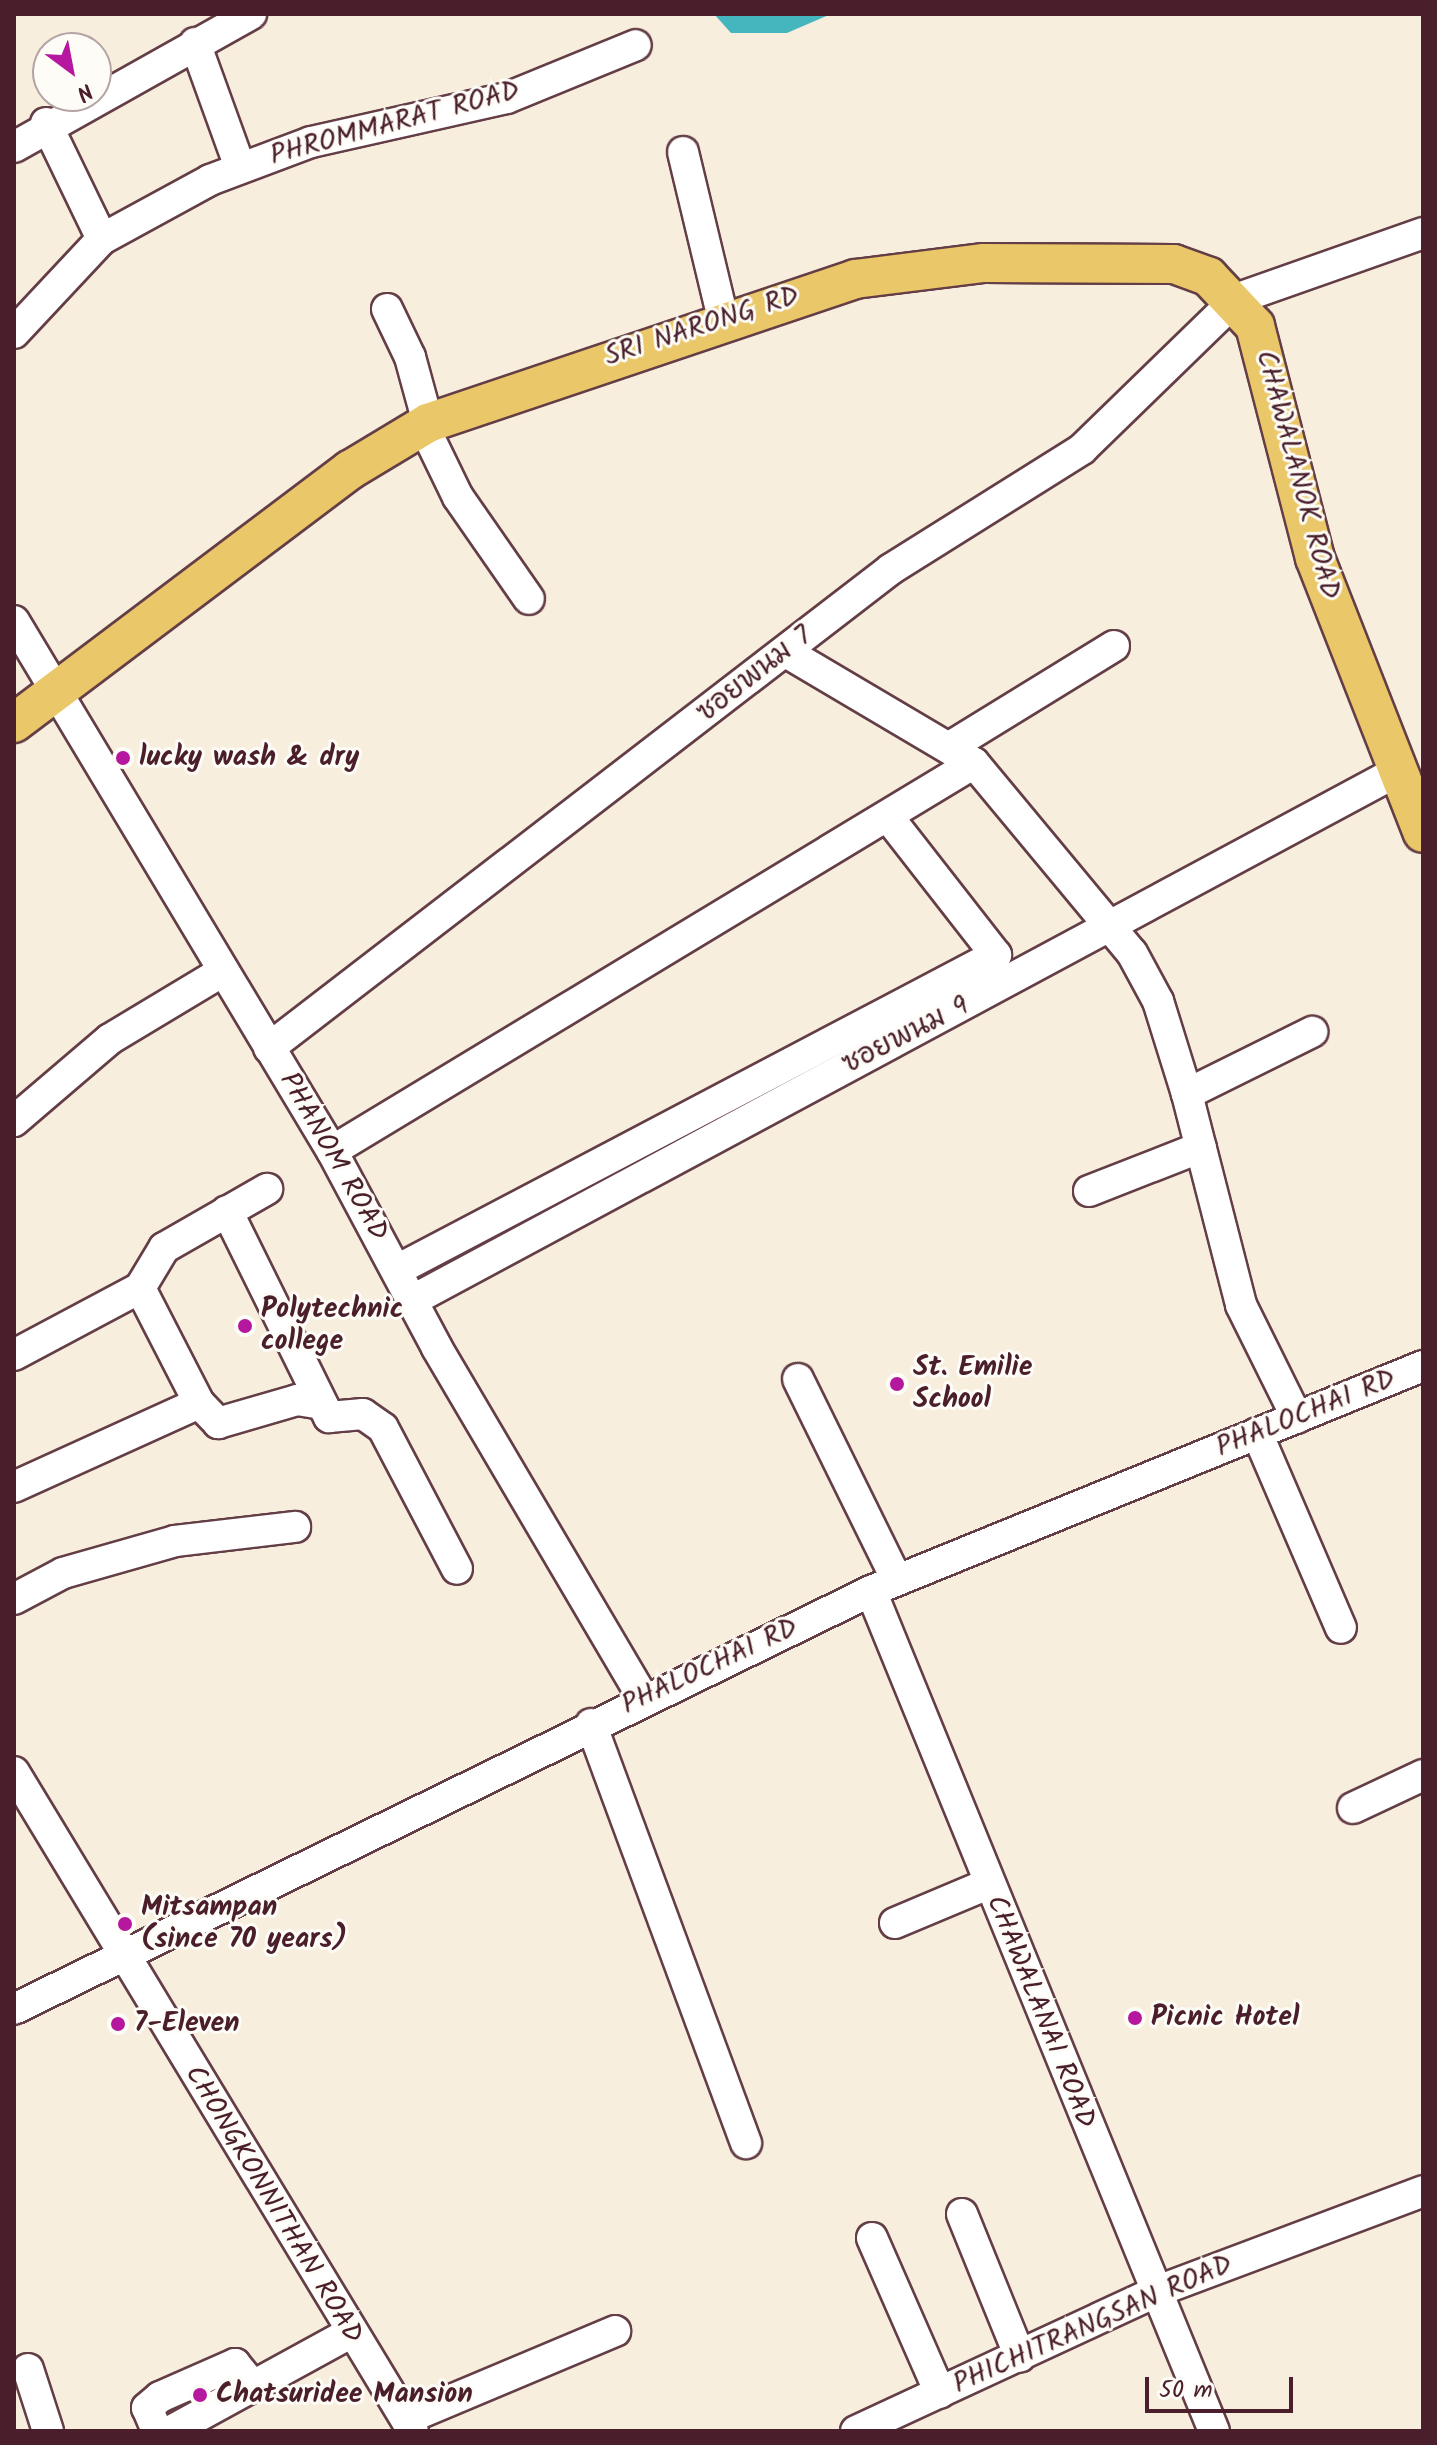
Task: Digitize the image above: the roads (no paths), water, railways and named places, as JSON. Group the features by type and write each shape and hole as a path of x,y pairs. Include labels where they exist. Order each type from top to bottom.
{"main road":[{"name":"SRI NARONG RD","path":"14,723 57,694 350,470 425,424 723,319 855,279 984,263 1174,264 1209,277 1236,299"},
{"name":"CHAWALANOK ROAD","path":"1236,299 1255,326 1315,558 1423,833"}],"street":[{"path":"14,147 46,123 251,14"},
{"path":"195,43 240,167"},
{"name":"PHROMMARAT ROAD","path":"14,333 102,239 240,167 311,142 507,98 636,45"},
{"path":"46,123 102,239"},
{"path":"683,152 723,319"},
{"path":"1236,299 1423,233"},
{"name":"ซอยพนม 7","path":"269,1048 891,569 1082,449 1236,299"},
{"path":"387,309 410,357 425,424 458,497 529,599"},
{"name":"PHANOM ROAD","path":"14,621 332,1151 413,1300 643,1698"},
{"path":"332,1151 888,817 963,754 1114,646"},
{"path":"786,652 963,754 1110,925 1158,1001 1187,1094 1241,1305 1297,1418"},
{"name":"ซอยพนม 9","path":"413,1300 1398,771"},
{"path":"397,1270 743,1083 996,955 888,817"},
{"path":"14,1121 110,1039 223,971"},
{"path":"1187,1094 1312,1032"},
{"path":"743,1083 759,1113"},
{"path":"1089,1191 1201,1147"},
{"path":"14,1355 140,1288 164,1248 267,1189"},
{"path":"227,1211 329,1417 363,1414 383,1428 457,1569"},
{"path":"140,1288 199,1403 218,1423 297,1400 322,1404"},
{"name":"PHALOCHAI RD","path":"14,2009 643,1698 884,1586 1423,1366"},
{"name":"CHAWALANAI ROAD","path":"798,1379 884,1586 988,1884 1214,2431"},
{"path":"14,1487 199,1403"},
{"path":"1257,1433 1341,1628"},
{"path":"14,1599 63,1573 175,1541 295,1527"},
{"path":"591,1724 746,2143"},
{"name":"CHONGKONNITHAN ROAD","path":"14,1772 125,1954 348,2334 409,2425"},
{"path":"1353,1808 1423,1775"},
{"path":"895,1923 988,1884"},
{"name":"PHICHITRANGSAN ROAD","path":"856,2431 1155,2292 1423,2191"},
{"path":"962,2214 1020,2357"},
{"path":"872,2238 940,2393"},
{"path":"409,2425 615,2331"},
{"path":"171,2431 348,2334"},
{"path":"157,2431 147,2408 160,2397 235,2364 253,2386"},
{"path":"28,2369 48,2431"}],"water":[{"path":"714,14 831,14 787,33 731,33"}],"place":[{"name":"lucky wash & dry","path":"123,758"},
{"name":"Polytechnic college","path":"245,1326"},
{"name":"St. Emilie School","path":"897,1384"},
{"name":"Mitsampan (since 70 years)","path":"125,1924"},
{"name":"Picnic Hotel","path":"1135,2018"},
{"name":"7-Eleven","path":"118,2024"},
{"name":"Chatsuridee Mansion","path":"200,2395"}]}
